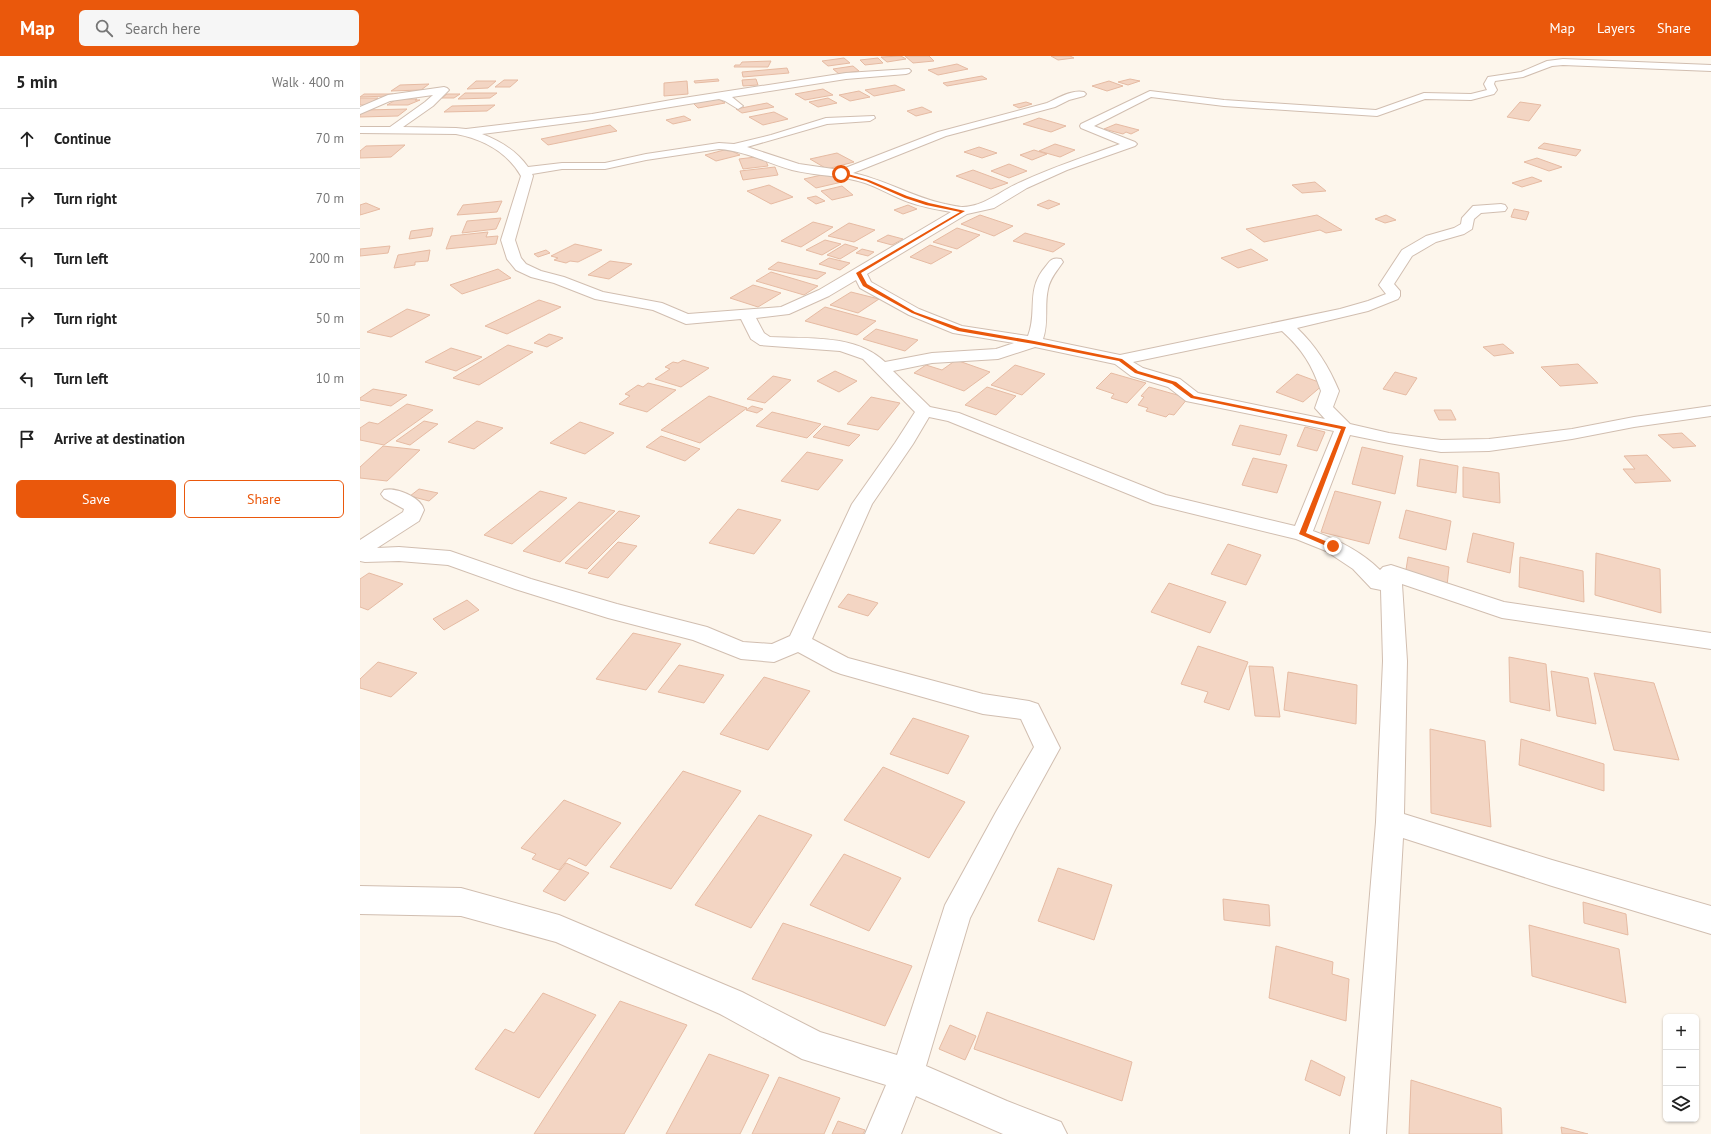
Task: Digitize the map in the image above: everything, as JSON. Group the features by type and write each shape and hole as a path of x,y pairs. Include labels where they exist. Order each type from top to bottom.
{"street":[{"path":"467,132 495,144 509,153 522,165 527,176 508,240 514,259 521,267 536,274 558,280 600,296 657,306 686,319 784,311 824,293 963,211 990,205 1023,185 1063,168 1131,144 1085,126 1150,94 1211,102 1377,113 1424,96 1471,97 1491,92 1492,90 1489,84 1491,79 1524,74 1550,63 1563,62 1711,68"},
{"path":"360,130 430,130 467,132 592,117 677,102 846,76 906,70"},
{"path":"360,111 388,98 443,87 429,104 391,131"},
{"path":"841,174 942,134 1051,105 1065,98 1081,94"},
{"path":"719,96 729,99 738,106"},
{"path":"736,147 826,121 870,118"},
{"path":"525,171 562,166 605,166 646,157 719,146 736,147 783,161 796,167 868,180 888,190 928,204 963,211"},
{"path":"1120,360 1182,346 1286,326 1342,313 1385,300 1393,296 1393,291 1386,285 1407,253 1431,239 1459,231 1467,226 1468,218 1477,209 1501,208"},
{"path":"1034,342 1039,328 1040,290 1046,274 1056,262"},
{"path":"858,273 865,285 914,312 959,330 1034,342 1120,360 1137,372 1174,383 1192,397 1389,438 1441,446 1489,445 1572,434 1634,422 1711,411"},
{"path":"747,315 757,336 766,342 842,346 869,356 924,411 953,417 1160,500 1302,534 1333,546 1361,564 1379,583 1391,572"},
{"path":"1286,326 1304,343 1322,370 1330,391 1324,408 1344,428"},
{"path":"881,368 932,358 998,354 1034,342"},
{"path":"391,494 413,506 414,510 412,516 385,530 374,539 360,551 365,556 399,554 450,558 523,584 616,612 699,633 741,650 774,653 799,642 862,504 904,444 924,411"},
{"path":"1302,534 1344,428"},
{"path":"1391,572 1502,610 1711,641"},
{"path":"1368,1134 1390,822 1396,661 1391,572"},
{"path":"799,642 841,665 983,704 1029,711 1047,748 1006,820 956,916 907,1074 883,1134"},
{"path":"1390,822 1552,873 1711,920"},
{"path":"360,900 461,902 559,929 731,1003 814,1047 907,1074 1004,1117 1049,1134"}],"building":[{"path":"901,56 906,59 887,62 881,57"},
{"path":"905,56 929,56 934,61 913,63"},
{"path":"1051,56 1070,56 1074,58 1058,60"},
{"path":"844,58 850,63 828,66 822,61"},
{"path":"878,58 883,63 865,65 860,60"},
{"path":"771,61 768,67 734,67 735,65 740,65 742,62"},
{"path":"957,64 968,69 938,75 928,70"},
{"path":"853,66 859,71 839,74 833,69"},
{"path":"787,68 789,73 743,77 742,72"},
{"path":"982,76 987,79 947,86 943,83"},
{"path":"718,79 719,81 695,83 694,81"},
{"path":"756,79 758,85 743,86 742,80"},
{"path":"1130,79 1140,81 1128,85 1118,82"},
{"path":"504,80 518,80 510,87 495,87"},
{"path":"476,81 496,81 488,88 467,89"},
{"path":"687,81 688,94 664,96 664,83"},
{"path":"1109,81 1123,86 1107,91 1092,86"},
{"path":"429,84 421,90 391,91 400,85"},
{"path":"895,85 905,90 874,96 865,90"},
{"path":"823,89 833,95 805,100 795,94"},
{"path":"859,91 870,97 850,101 839,95"},
{"path":"465,93 497,93 490,98 458,99"},
{"path":"364,94 393,94 389,96 360,97"},
{"path":"447,94 460,94 454,98 442,98"},
{"path":"360,98 378,98 368,105 360,105"},
{"path":"828,98 837,103 818,107 809,102"},
{"path":"397,99 420,100 408,105 387,105"},
{"path":"719,99 725,103 698,108 693,103"},
{"path":"1026,102 1032,104 1019,108 1013,105"},
{"path":"1520,102 1541,105 1529,121 1507,117"},
{"path":"767,103 774,107 742,113 736,109"},
{"path":"495,105 487,111 444,112 452,106"},
{"path":"922,107 932,112 916,116 907,111"},
{"path":"407,109 398,116 360,117 360,113 365,110"},
{"path":"774,112 788,119 763,125 749,117"},
{"path":"684,116 691,120 673,124 666,120"},
{"path":"1039,118 1066,126 1051,132 1023,124"},
{"path":"1116,124 1139,130 1131,134 1126,132 1123,134 1104,129"},
{"path":"610,125 617,131 548,145 541,139"},
{"path":"1544,143 1581,150 1576,156 1538,148"},
{"path":"1055,144 1075,150 1060,157 1039,151"},
{"path":"405,145 391,157 360,158 360,151 366,146"},
{"path":"979,147 997,153 982,158 964,152"},
{"path":"728,149 740,155 716,161 705,155"},
{"path":"1034,150 1047,154 1032,160 1020,155"},
{"path":"837,153 854,162 827,169 810,159"},
{"path":"764,156 768,166 743,169 739,159"},
{"path":"1537,158 1562,167 1549,171 1524,162"},
{"path":"1009,164 1027,171 1009,178 991,171"},
{"path":"775,167 778,175 743,180 740,171"},
{"path":"973,170 1008,183 991,189 956,176"},
{"path":"830,173 842,182 816,188 804,179"},
{"path":"1532,177 1542,181 1522,187 1512,183"},
{"path":"1315,182 1326,191 1302,193 1292,185"},
{"path":"769,185 793,197 771,204 747,191"},
{"path":"842,186 853,195 832,200 821,191"},
{"path":"816,196 825,201 816,204 807,198"},
{"path":"1049,200 1060,204 1048,209 1037,205"},
{"path":"502,201 497,212 457,215 463,205"},
{"path":"366,203 380,209 360,215 360,205"},
{"path":"908,205 917,209 903,214 894,210"},
{"path":"1514,209 1529,212 1526,220 1511,217"},
{"path":"980,215 1013,226 994,236 961,224"},
{"path":"1317,215 1342,230 1326,233 1320,230 1264,242 1246,229"},
{"path":"1386,215 1396,220 1385,223 1375,219"},
{"path":"501,218 496,229 462,233 467,221"},
{"path":"813,222 833,227 801,247 781,241"},
{"path":"849,223 875,230 854,242 828,236"},
{"path":"433,228 431,236 409,239 411,231"},
{"path":"957,228 980,235 957,249 933,242"},
{"path":"488,232 486,237 498,236 496,244 446,249 451,236"},
{"path":"1025,233 1065,244 1053,252 1013,241"},
{"path":"888,235 903,239 892,245 877,241"},
{"path":"825,240 841,244 822,255 806,250"},
{"path":"575,244 602,250 578,262 570,261 566,263 554,260 558,258 551,256"},
{"path":"845,244 858,248 840,259 827,255"},
{"path":"930,245 952,252 931,264 910,257"},
{"path":"390,246 388,253 360,256 360,249"},
{"path":"862,249 874,252 868,256 856,253"},
{"path":"1251,249 1268,260 1238,268 1221,258"},
{"path":"430,250 428,261 415,262 415,265 394,268 398,255"},
{"path":"546,250 550,253 538,257 534,254"},
{"path":"829,258 850,263 840,270 819,264"},
{"path":"610,261 632,264 609,279 588,275"},
{"path":"778,262 826,273 817,279 768,269"},
{"path":"498,269 511,278 462,294 450,285"},
{"path":"771,272 818,286 804,295 756,281"},
{"path":"753,285 781,293 758,307 730,298"},
{"path":"851,292 879,299 858,313 830,305"},
{"path":"539,300 561,307 507,334 485,326"},
{"path":"825,307 876,321 857,335 805,321"},
{"path":"407,309 430,315 391,337 367,332"},
{"path":"876,329 918,340 905,351 863,339"},
{"path":"549,334 563,338 547,347 534,343"},
{"path":"1503,344 1514,353 1494,356 1483,347"},
{"path":"508,345 533,352 479,385 453,378"},
{"path":"451,348 482,357 456,371 425,362"},
{"path":"683,360 709,368 681,387 655,379 670,369 665,367 673,362 678,363"},
{"path":"956,360 990,372 964,391 914,373 926,365 942,370"},
{"path":"1578,364 1598,383 1560,386 1541,367"},
{"path":"1015,365 1045,374 1022,395 991,385"},
{"path":"835,371 857,381 839,392 817,381"},
{"path":"1395,372 1417,378 1406,395 1383,389"},
{"path":"1111,373 1146,383 1127,403 1111,398 1114,394 1096,388"},
{"path":"1297,374 1324,384 1303,402 1276,392"},
{"path":"773,376 791,380 765,403 747,399"},
{"path":"648,383 676,390 647,412 619,404 630,396 625,394 638,385 643,387"},
{"path":"987,387 1016,396 996,415 965,405"},
{"path":"1149,387 1188,398 1174,415 1169,414 1166,417 1146,411 1148,408 1138,405 1144,397 1141,396"},
{"path":"373,389 407,395 391,406 360,400 360,398"},
{"path":"709,396 747,408 700,443 661,430"},
{"path":"871,397 900,403 878,430 847,424"},
{"path":"407,404 433,410 384,445 360,440 360,428 369,422 378,424"},
{"path":"752,406 763,409 757,413 746,410"},
{"path":"1434,410 1451,410 1456,420 1439,420"},
{"path":"772,412 821,424 807,438 756,426"},
{"path":"424,421 438,424 410,445 396,441"},
{"path":"477,421 503,428 474,449 448,442"},
{"path":"580,422 614,433 585,454 550,443"},
{"path":"1240,425 1287,435 1280,455 1232,445"},
{"path":"824,426 860,435 849,446 813,437"},
{"path":"1305,427 1325,432 1317,451 1297,446"},
{"path":"1682,433 1696,446 1673,448 1658,435"},
{"path":"661,436 700,449 685,461 646,447"},
{"path":"383,446 420,450 387,481 360,478 360,467"},
{"path":"1362,447 1403,456 1395,494 1352,484"},
{"path":"807,452 843,460 818,490 781,481"},
{"path":"1647,455 1671,481 1635,483 1623,469 1635,469 1624,456"},
{"path":"1253,458 1287,465 1277,493 1242,485"},
{"path":"1420,459 1458,466 1456,493 1417,486"},
{"path":"1463,467 1499,473 1500,503 1463,497"},
{"path":"419,489 438,493 429,501 410,496"},
{"path":"540,491 567,498 512,544 484,535"},
{"path":"1335,491 1381,502 1369,544 1321,532"},
{"path":"579,502 615,511 560,562 523,551"},
{"path":"738,509 781,520 754,554 709,543"},
{"path":"1406,510 1451,521 1446,550 1399,538"},
{"path":"619,511 640,516 587,569 565,563"},
{"path":"1473,533 1514,543 1510,573 1467,562"},
{"path":"618,542 637,546 608,578 588,573"},
{"path":"1228,544 1261,555 1246,585 1211,574"},
{"path":"1596,553 1660,569 1661,613 1595,595"},
{"path":"1408,557 1449,567 1447,586 1405,576"},
{"path":"1520,557 1583,571 1584,602 1519,587"},
{"path":"369,573 403,584 368,610 360,607 360,579"},
{"path":"1169,583 1226,602 1210,633 1151,612"},
{"path":"848,594 878,603 868,616 838,607"},
{"path":"467,600 479,610 444,630 433,619"},
{"path":"633,633 681,644 646,690 596,679"},
{"path":"1198,646 1248,662 1229,710 1204,702 1208,692 1181,684"},
{"path":"1509,657 1546,664 1550,711 1510,702"},
{"path":"378,662 417,673 391,697 360,688 360,679"},
{"path":"679,665 724,675 704,703 658,692"},
{"path":"1249,666 1273,667 1280,717 1255,716"},
{"path":"1551,671 1588,678 1596,724 1557,716"},
{"path":"1288,672 1357,685 1356,724 1284,710"},
{"path":"1594,673 1654,683 1679,760 1614,750"},
{"path":"764,677 810,691 768,750 720,734"},
{"path":"913,718 969,736 948,774 890,754"},
{"path":"1430,729 1485,741 1491,827 1431,813"},
{"path":"1521,739 1604,764 1604,791 1519,765"},
{"path":"883,767 965,802 929,858 844,820"},
{"path":"683,771 741,791 671,889 610,867"},
{"path":"564,800 621,823 586,866 569,858 559,870 532,859 536,854 521,848"},
{"path":"759,815 812,835 751,928 695,905"},
{"path":"844,854 901,878 869,931 810,905"},
{"path":"566,863 589,873 565,901 543,891"},
{"path":"1058,868 1112,885 1094,940 1038,921"},
{"path":"1223,899 1269,905 1270,926 1224,920"},
{"path":"1583,902 1626,914 1628,935 1584,923"},
{"path":"783,923 912,966 885,1026 752,979"},
{"path":"1529,925 1619,949 1626,1003 1532,976"},
{"path":"1276,946 1333,962 1332,974 1349,979 1346,1021 1269,998"},
{"path":"543,993 596,1015 539,1098 475,1069 505,1029 514,1033"},
{"path":"620,1001 687,1025 624,1134 534,1134"},
{"path":"987,1012 1132,1062 1122,1101 974,1049"},
{"path":"950,1025 976,1036 965,1060 939,1049"},
{"path":"709,1054 769,1075 740,1134 666,1134"},
{"path":"1311,1060 1345,1077 1340,1096 1305,1080"},
{"path":"779,1077 840,1098 824,1134 752,1134"},
{"path":"1411,1080 1501,1108 1502,1134 1409,1134"},
{"path":"838,1121 865,1130 863,1134 832,1134"},
{"path":"1561,1127 1588,1134 1562,1134"}],"route":[{"path":"841,174 868,180 882,188 928,204 963,211 858,273 865,285 914,312 959,330 1034,342 1064,350 1120,360 1137,372 1174,383 1192,397 1262,410 1344,428 1302,534 1333,546"}]}
